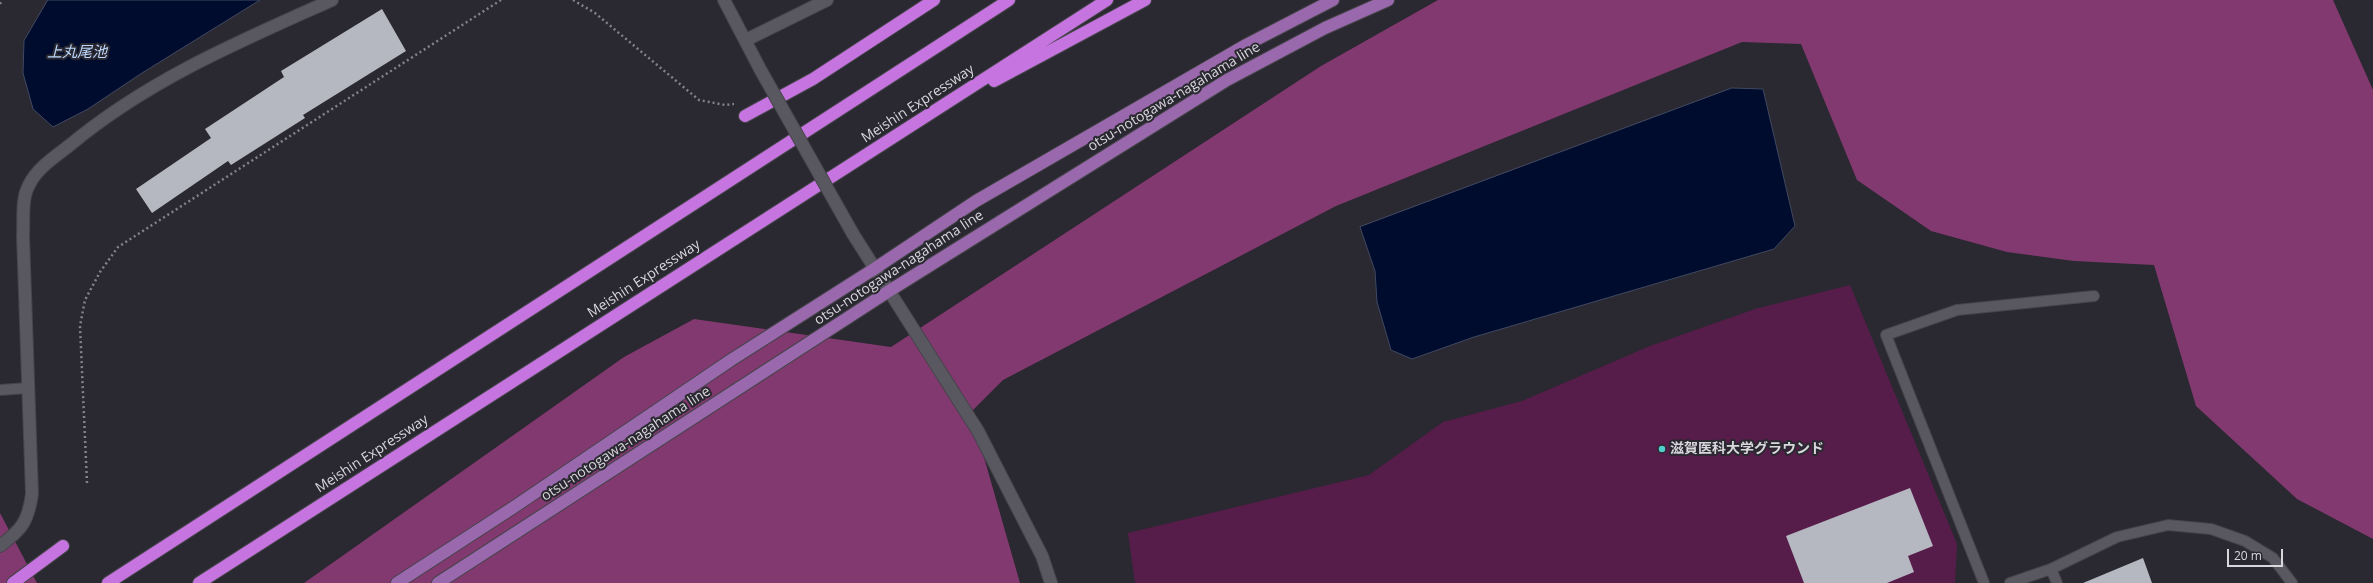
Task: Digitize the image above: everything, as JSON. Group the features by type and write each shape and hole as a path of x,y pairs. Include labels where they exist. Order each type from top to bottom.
{"highway":[{"path":"745,116 813,79 934,0"},
{"path":"108,583 1009,0"},
{"name":"Meishin Expressway","path":"199,583 1107,0"},
{"path":"934,112 1145,0"},
{"path":"13,583 63,546"}],"main road":[{"name":"otsu-notogawa-nagahama line","path":"397,583 514,507 731,360 874,269 976,201 1246,45 1333,0"},
{"name":"otsu-notogawa-nagahama line","path":"438,583 889,291 1227,80 1325,28 1388,0"}],"street":[{"path":"0,546 16,534 29,516 32,494 23,236 24,203 29,185 52,159 93,126 133,98 234,43 332,0"},
{"path":"724,0 760,69 853,234 978,431 1042,556 1051,583"},
{"path":"746,40 827,0"}],"lane":[{"path":"1984,583 1886,335 1957,310 2094,296"},
{"path":"0,390 28,388"},
{"path":"2010,583 2051,569 2117,537 2168,525 2211,528 2245,541 2273,558 2292,583"},
{"path":"2051,569 2057,583"}],"path":[{"path":"0,4 2,0"},
{"path":"87,483 80,326 85,300 100,272 118,247 501,0"}],"shaded area":[{"path":"1438,0 2333,0 2373,90 2373,539 2297,499 2196,406 2154,265 2074,261 2007,252 1931,231 1857,180 1801,44 1742,42 1336,206 1003,380 971,412 1020,583 304,583 624,357 694,319 891,347 1321,66"},
{"name":"滋賀医科大学グラウンド","path":"1850,285 1957,544 1955,583 1135,583 1128,533 1369,475 1443,422 1522,401 1650,346 1755,309"},
{"path":"0,513 37,583 0,583"}],"water":[{"name":"上丸尾池","path":"48,0 260,0 142,73 88,109 53,127 33,109 23,73 24,41"},
{"path":"1732,88 1763,89 1795,226 1774,249 1474,337 1412,359 1391,350 1377,302 1375,271 1360,227"}],"building":[{"path":"382,9 406,51 303,115 305,118 231,165 228,161 152,213 136,189 211,138 205,129 284,77 281,71"},
{"path":"1910,488 1933,546 1908,556 1914,572 1887,583 1804,583 1786,536"},
{"path":"2143,558 2152,583 2083,583"}],"place":[{"name":"滋賀医科大学グラウンド","path":"1662,449"}]}
